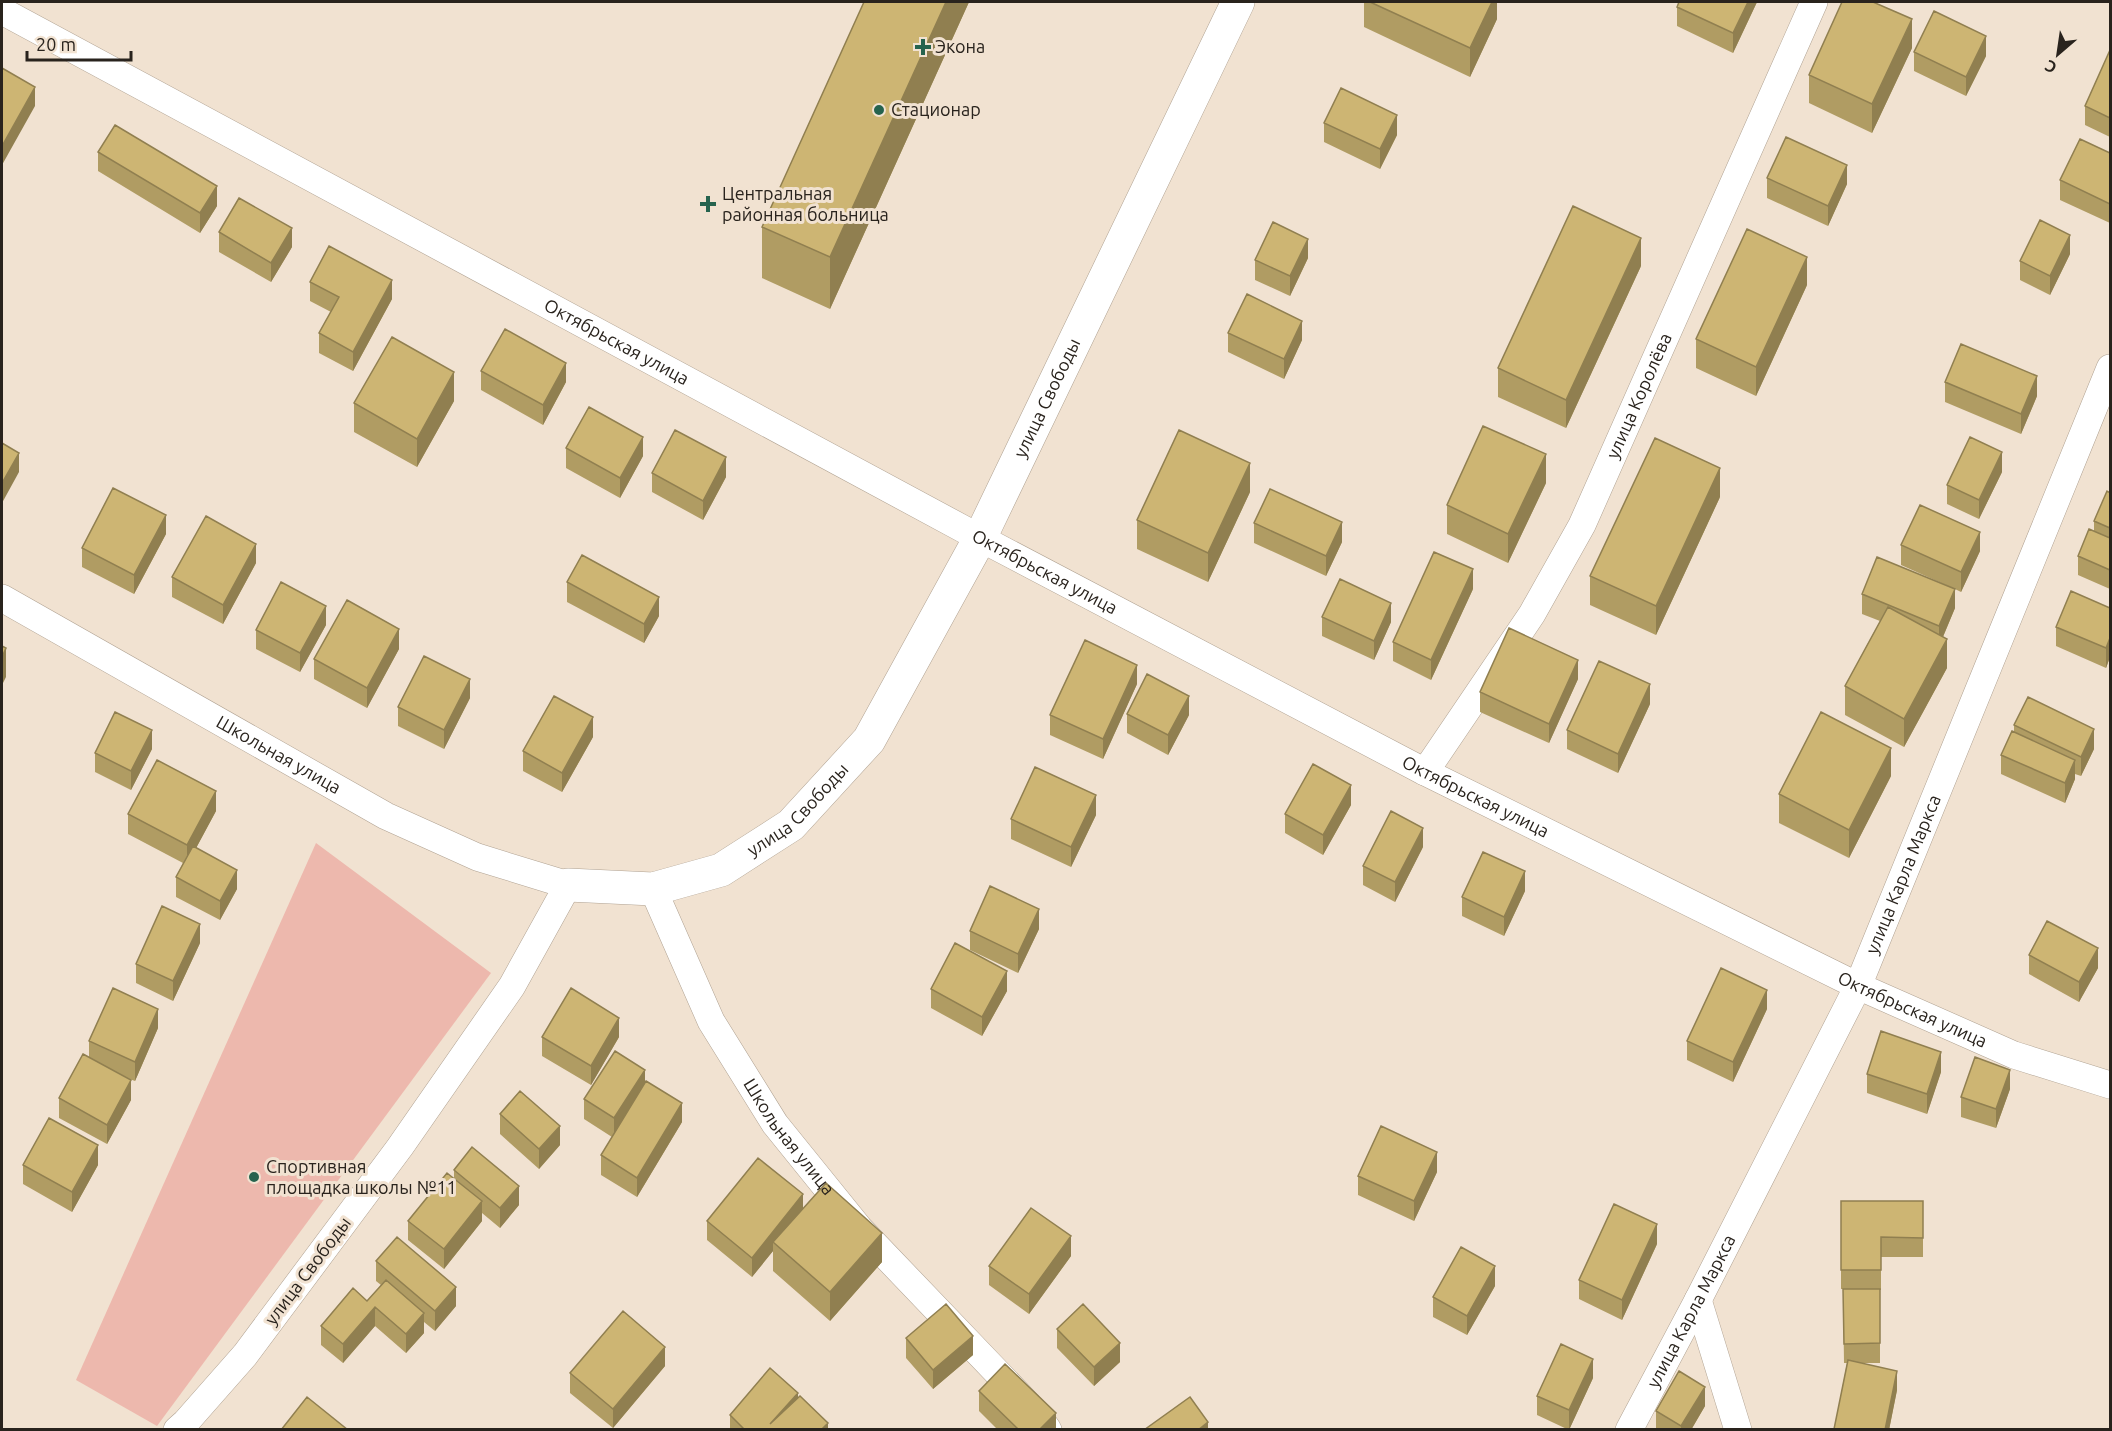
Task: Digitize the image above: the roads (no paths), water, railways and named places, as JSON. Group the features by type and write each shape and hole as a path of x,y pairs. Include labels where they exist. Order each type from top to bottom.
{"street":[{"name":"улица Свободы","path":"177,1430 245,1355 400,1147 512,986 568,885 653,889 721,870 791,825 869,740 980,538 1238,2"},
{"name":"улица Королёва","path":"1425,772 1532,614 1582,525 1814,2"},
{"name":"Октябрьская улица","path":"2,11 980,538 1425,772 1857,986 2014,1055 2110,1085"},
{"name":"улица Карла Маркса","path":"1629,1430 1698,1300 1857,986 2110,368"},
{"name":"Школьная улица","path":"2,598 307,769 386,816 477,857 568,885"},
{"name":"Школьная улица","path":"653,889 711,1021 776,1124 859,1228 1037,1414 1048,1430"},
{"path":"1698,1300 1738,1430"}],"place":[{"name":"Экона","path":"923,47"},
{"name":"Стационар","path":"879,110"},
{"name":"Центральная районная больница","path":"708,204"},
{"name":"Спортивная площадка школы №11","path":"254,1177"}]}
